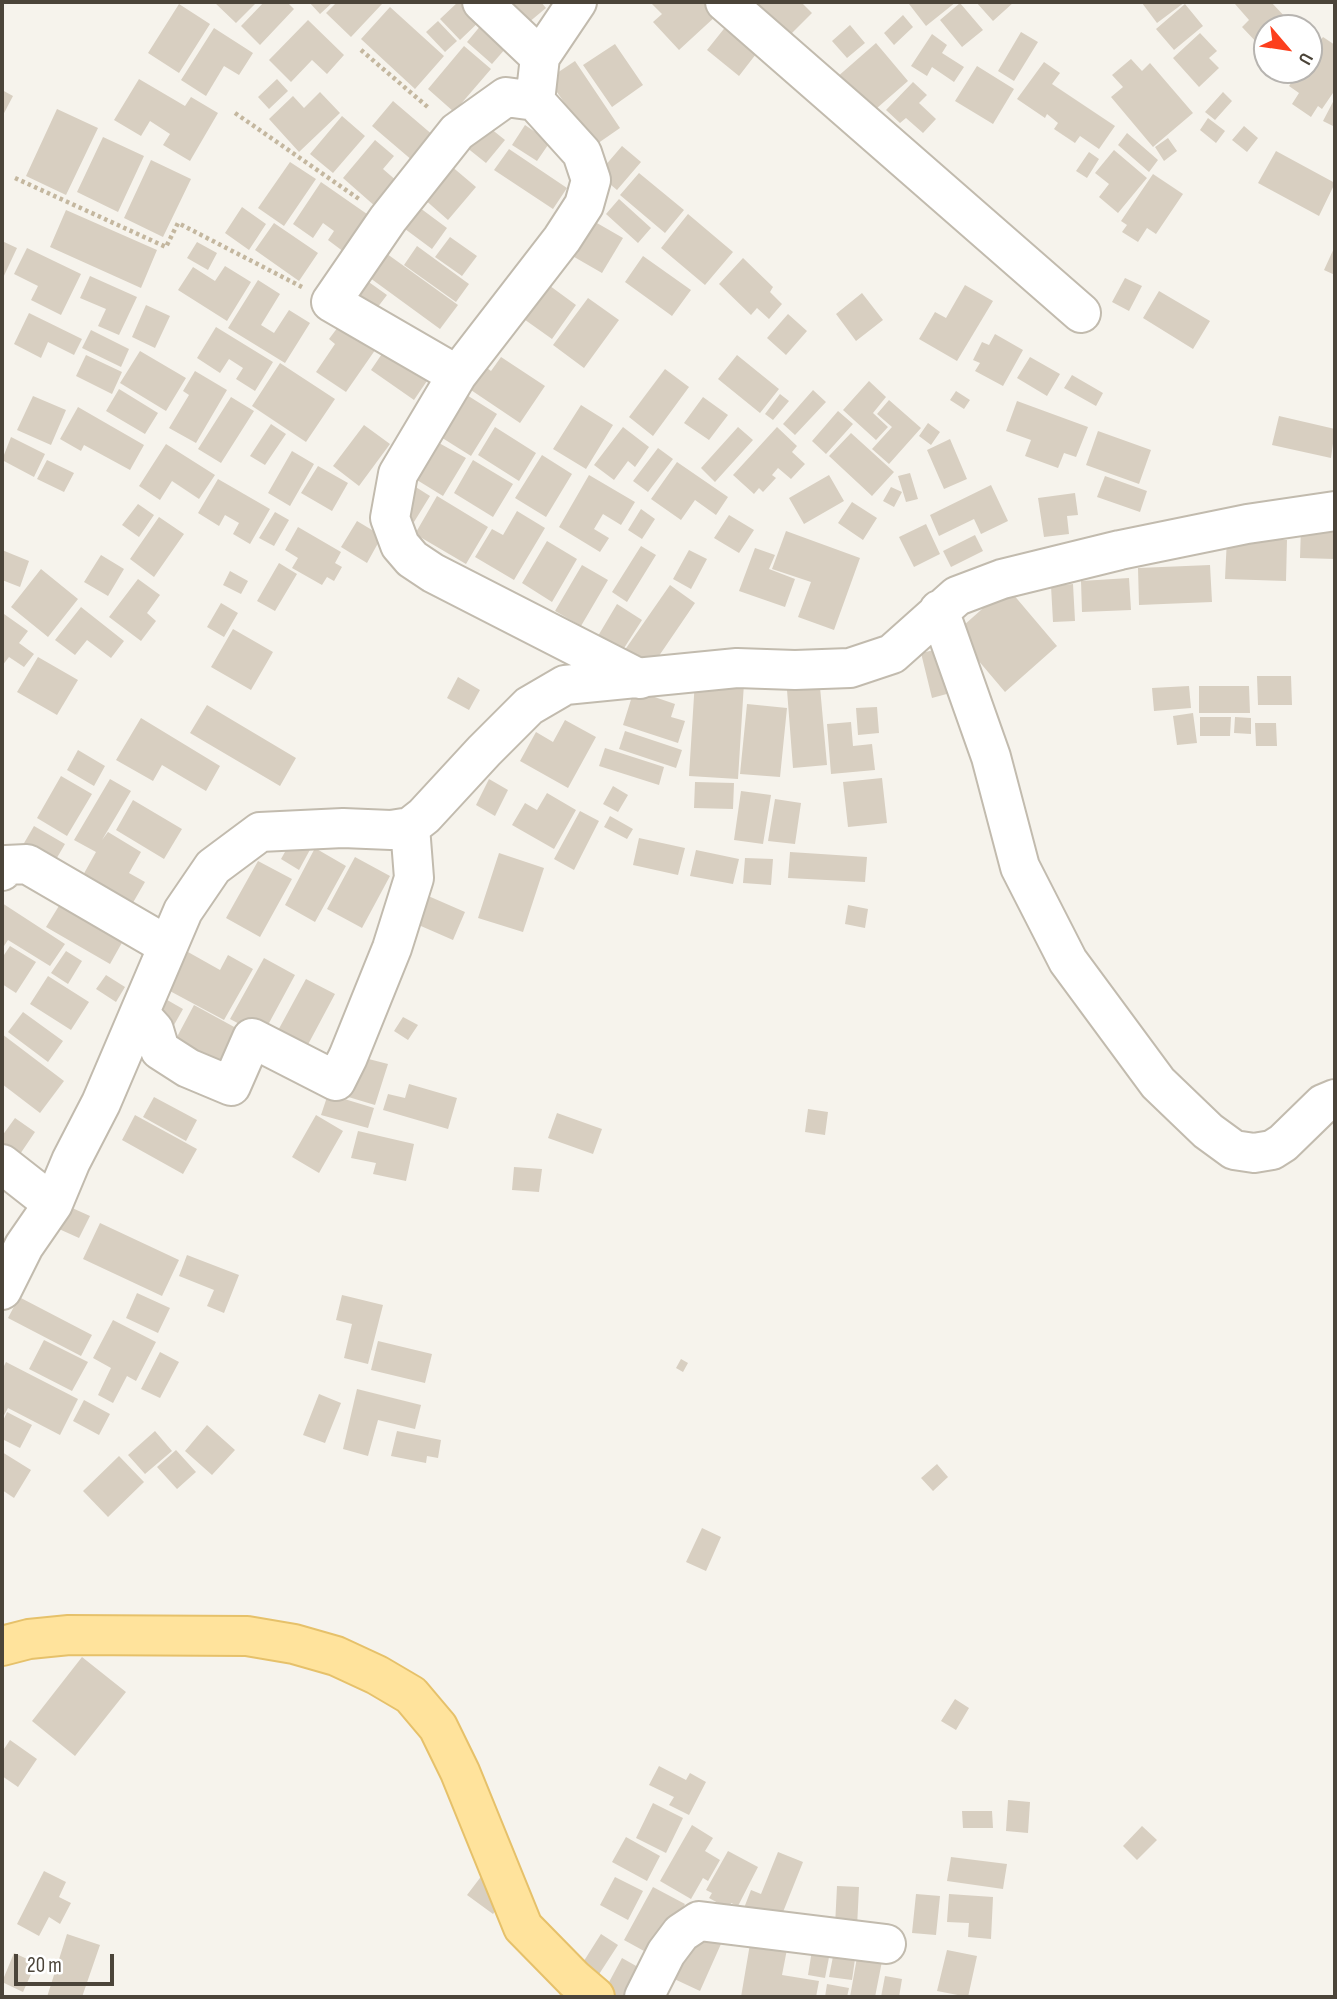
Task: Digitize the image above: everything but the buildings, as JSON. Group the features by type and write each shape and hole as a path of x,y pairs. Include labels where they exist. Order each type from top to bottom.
{"main road":[{"path":"2,1646 29,1639 69,1635 247,1636 294,1644 336,1656 411,1695 438,1727 460,1772 523,1927 595,1997"}],"street":[{"path":"482,2 540,57"},
{"path":"535,102 540,57 577,2"},
{"path":"726,2 1081,313"},
{"path":"457,375 331,302 388,219 457,132 506,97 535,102 582,153 591,180 584,205 562,239 457,375 398,474 390,518 400,545 412,559 433,573 640,679"},
{"path":"2,1290 24,1246 53,1205 71,1161 102,1103 183,911 213,867 260,832 343,828 391,830 410,827 424,816 529,706 565,685 737,668 850,668 892,654 957,596 1002,579 1120,550 1222,529 1335,511"},
{"path":"939,610 991,757 1020,867 1068,961 1158,1083 1208,1131 1234,1150 1254,1153 1272,1150 1283,1143 1323,1104 1335,1100"},
{"path":"138,1017 154,1030 160,1050 188,1068 231,1086 252,1038 335,1081 348,1057 392,948 414,878 410,827"},
{"path":"2,871 6,865 27,864 168,946"},
{"path":"2,1164 53,1205"},
{"path":"644,1997 666,1953 681,1933 699,1921 886,1944"}],"path":[{"path":"360,50 457,132"},
{"path":"235,113 388,219"},
{"path":"15,178 166,247 177,223 331,302"}]}
